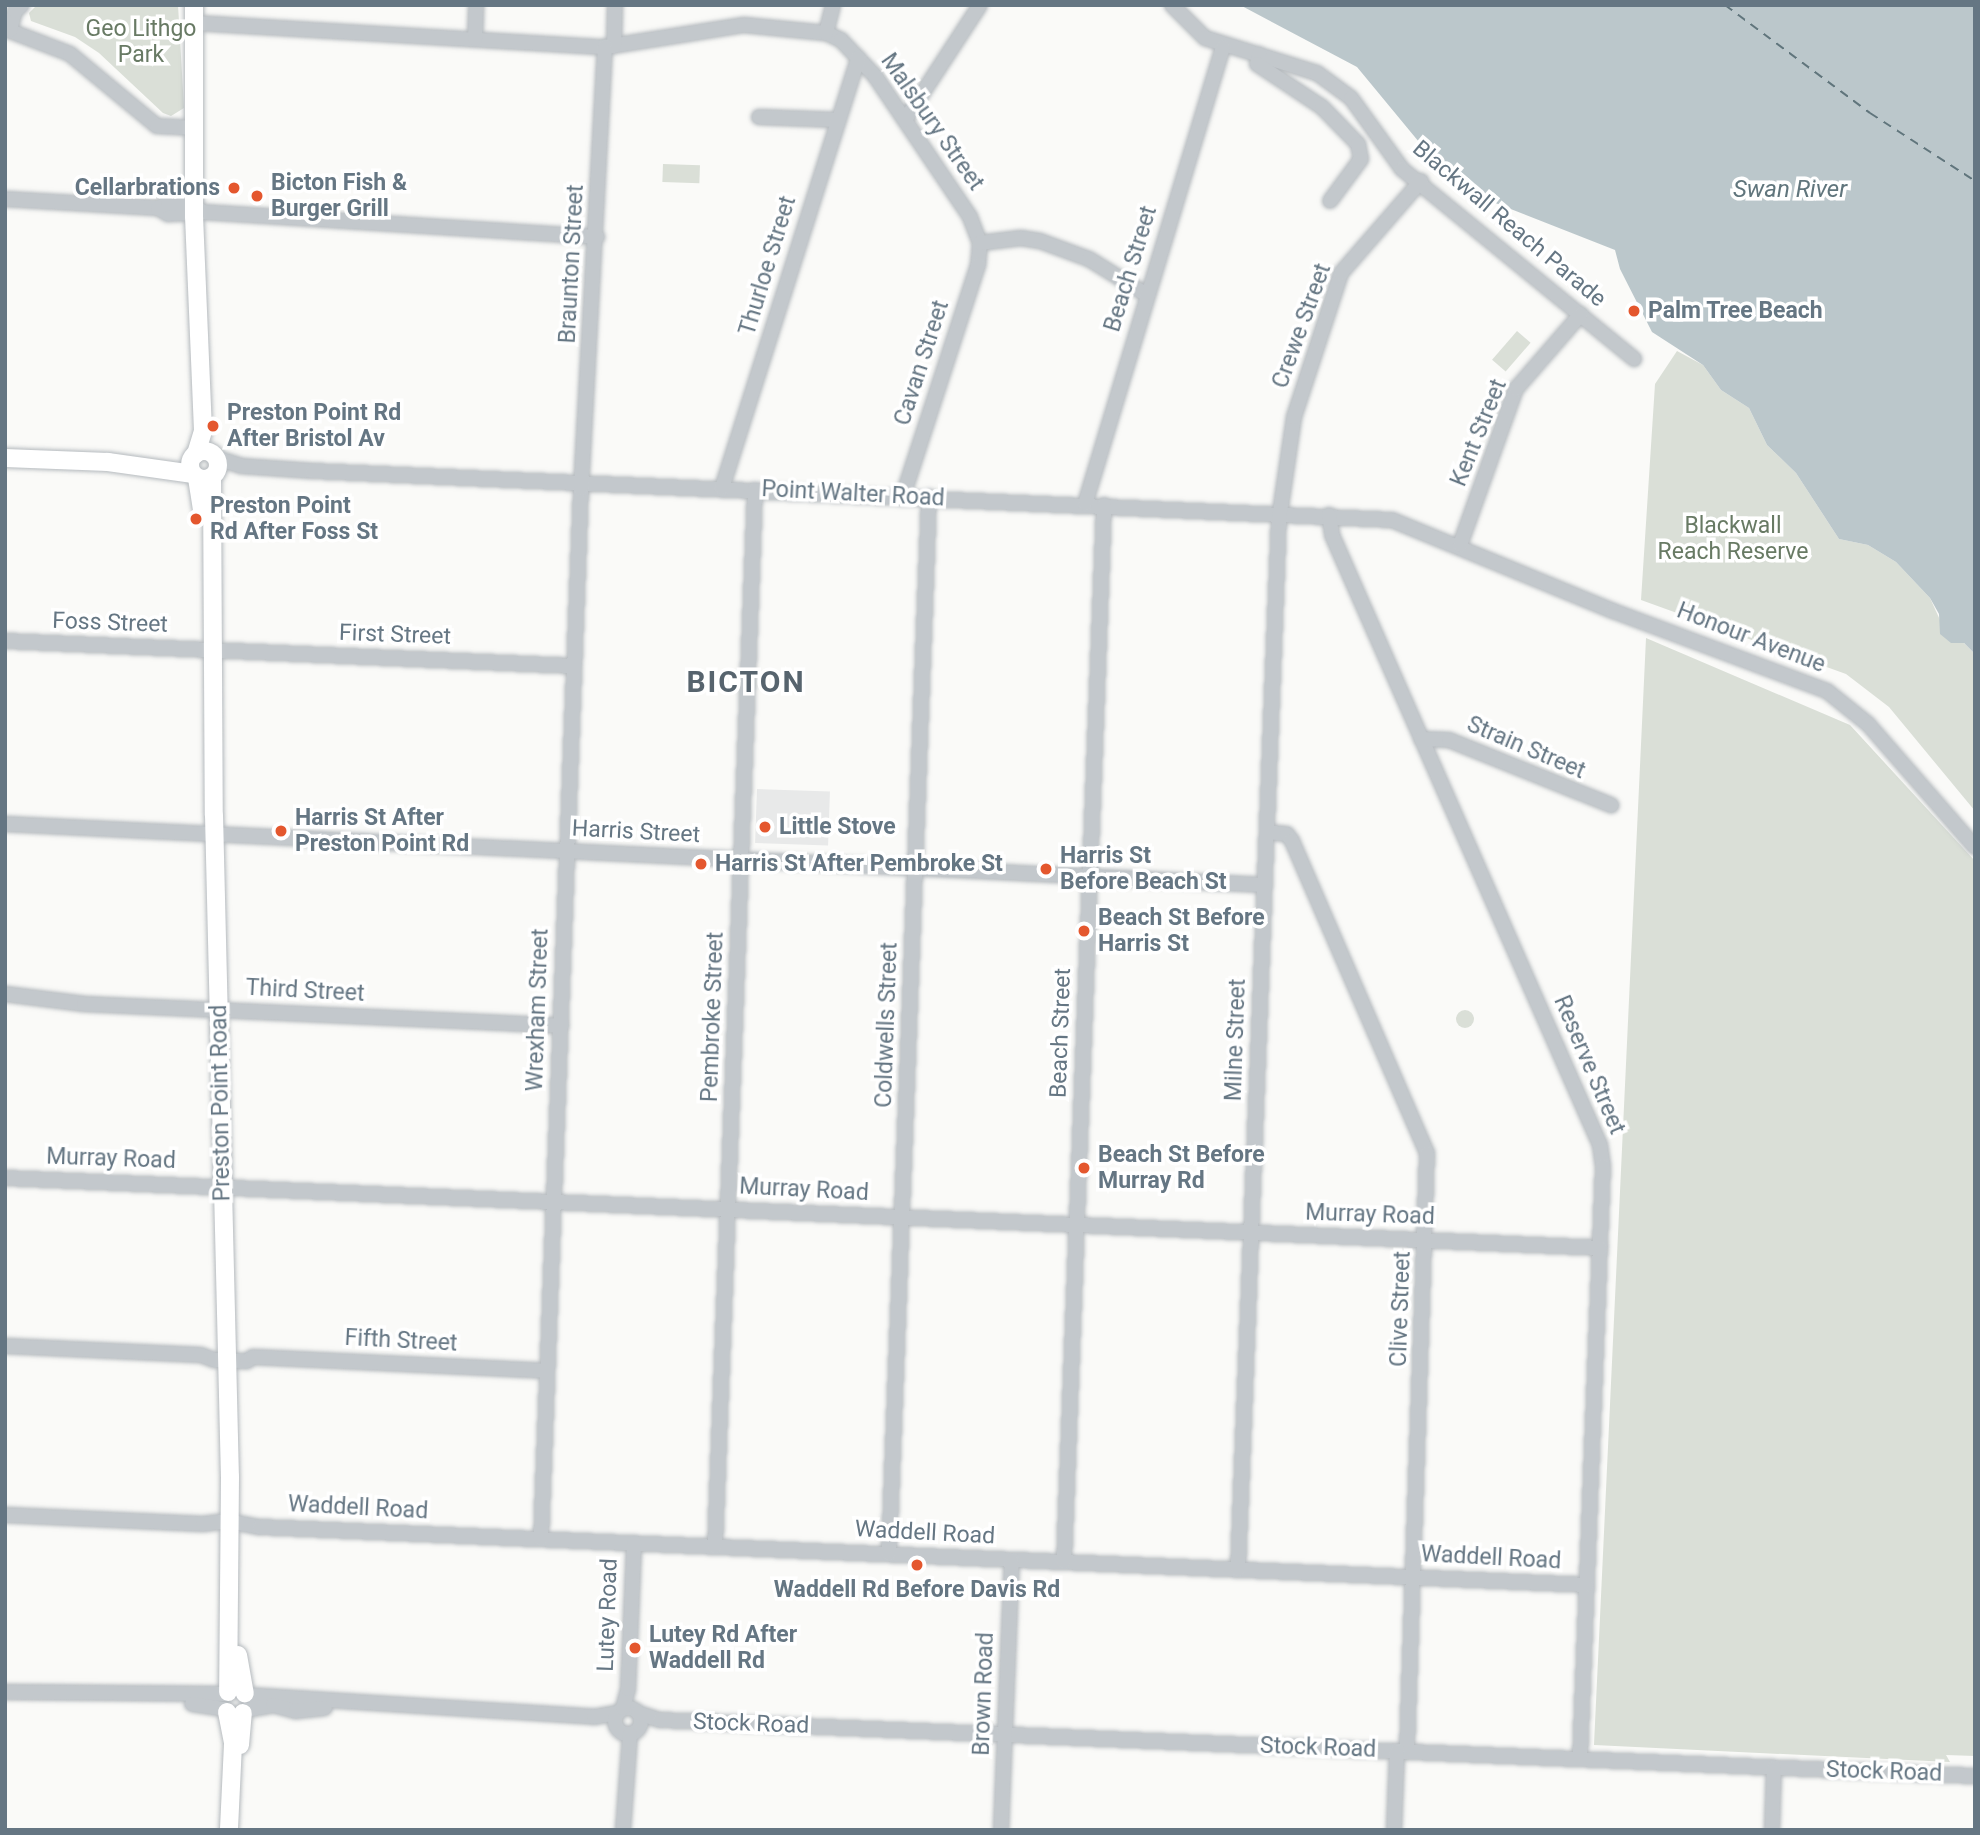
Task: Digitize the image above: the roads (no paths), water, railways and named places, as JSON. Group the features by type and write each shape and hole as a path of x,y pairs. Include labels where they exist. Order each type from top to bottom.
{"main road":[{"name":"Preston Point Road","path":"195,14 206,560 202,586 210,650 213,729 236,1702 236,1830"},
{"name":"Point Walter Road","path":"5,458 204,466"},
{"name":"Preston Point Road","path":"229,1830 236,1702"}],"street":[{"path":"475,39 476,5"},
{"name":"Braunton Street","path":"583,483 597,237 615,5"},
{"path":"195,14 475,39 610,46 744,25 826,33 833,5"},
{"path":"905,120 980,5"},
{"name":"Blackwall Reach Parade","path":"1172,5 1187,23 1223,47 1259,54 1317,74 1351,97 1402,169 1421,181 1634,359"},
{"path":"15,7 8,29 82,61 158,126 196,128"},
{"name":"Malsbury Street","path":"826,33 841,40 858,58 905,120 970,217 980,243"},
{"name":"Beach Street","path":"1085,504 1223,47"},
{"path":"1259,54 1257,64 1322,107 1358,144 1361,159 1330,201"},
{"name":"Thurloe Street","path":"722,488 858,58"},
{"path":"758,117 838,120"},
{"name":"Crewe Street","path":"1281,512 1294,417 1341,273 1421,181"},
{"path":"5,200 158,208 168,214 201,211 597,237"},
{"path":"980,243 1021,238 1040,241 1089,259 1147,295"},
{"name":"Cavan Street","path":"903,496 978,265 980,243"},
{"name":"Kent Street","path":"1460,545 1516,389 1581,314"},
{"name":"Point Walter Road","path":"204,466 1329,515 1392,520 1460,545"},
{"name":"Wrexham Street","path":"541,1539 583,483"},
{"name":"Pembroke Street","path":"715,1547 755,490"},
{"name":"Coldwells Street","path":"889,1554 929,497"},
{"name":"Beach Street","path":"1064,1562 1104,505"},
{"name":"Milne Street","path":"1238,1570 1281,512"},
{"name":"Reserve Street","path":"1329,515 1332,535 1600,1145 1600,1248 1580,1759"},
{"name":"Honour Avenue","path":"1460,545 1613,611 1828,691 1868,724 1975,847"},
{"name":"Foss Street","path":"5,641 210,650"},
{"name":"First Street","path":"210,650 574,666"},
{"name":"Strain Street","path":"1421,739 1449,740 1611,805"},
{"name":"Harris Street","path":"5,824 1265,885"},
{"name":"Clive Street","path":"1267,832 1287,834 1292,841 1423,1136 1429,1175 1413,1577 1394,1830"},
{"name":"Third Street","path":"5,994 84,1004 561,1026"},
{"name":"Murray Road","path":"5,1178 1600,1248"},
{"name":"Fifth Street","path":"5,1346 547,1371"},
{"name":"Waddell Road","path":"5,1516 1587,1584"},
{"name":"Lutey Road","path":"623,1830 634,1543"},
{"name":"Brown Road","path":"1001,1830 1012,1560"},
{"name":"Stock Road","path":"5,1692 1975,1776"},
{"path":"1772,1830 1774,1768"}],"water":[{"name":"Swan River","path":"1240,5 1975,5 1975,654 1964,643 1951,643 1940,634 1939,614 1930,598 1896,562 1868,545 1839,539 1796,473 1767,445 1749,408 1721,390 1703,365 1652,332 1620,269 1615,250 1457,188 1357,67"}],"place":[{"name":"Cellarbrations","path":"234,188"},
{"name":"Bicton Fish & Burger Grill","path":"257,196"},
{"name":"Palm Tree Beach","path":"1634,311"},
{"name":"Preston Point Rd After Bristol Av","path":"213,426"},
{"name":"Preston Point Rd After Foss St","path":"196,519"},
{"name":"Little Stove","path":"765,827"},
{"name":"Harris St After Preston Point Rd","path":"281,831"},
{"name":"Harris St After Pembroke St","path":"701,864"},
{"name":"Harris St Before Beach St","path":"1046,869"},
{"name":"Beach St Before Harris St","path":"1084,931"},
{"name":"Beach St Before Murray Rd","path":"1084,1168"},
{"name":"Waddell Rd Before Davis Rd","path":"917,1565"},
{"name":"Lutey Rd After Waddell Rd","path":"635,1648"}],"district":[{"name":"BICTON","path":"746,682"}],"park label":[{"name":"Geo Lithgo Park","path":"141,42"},
{"name":"Blackwall Reach Reserve","path":"1733,539"}]}
